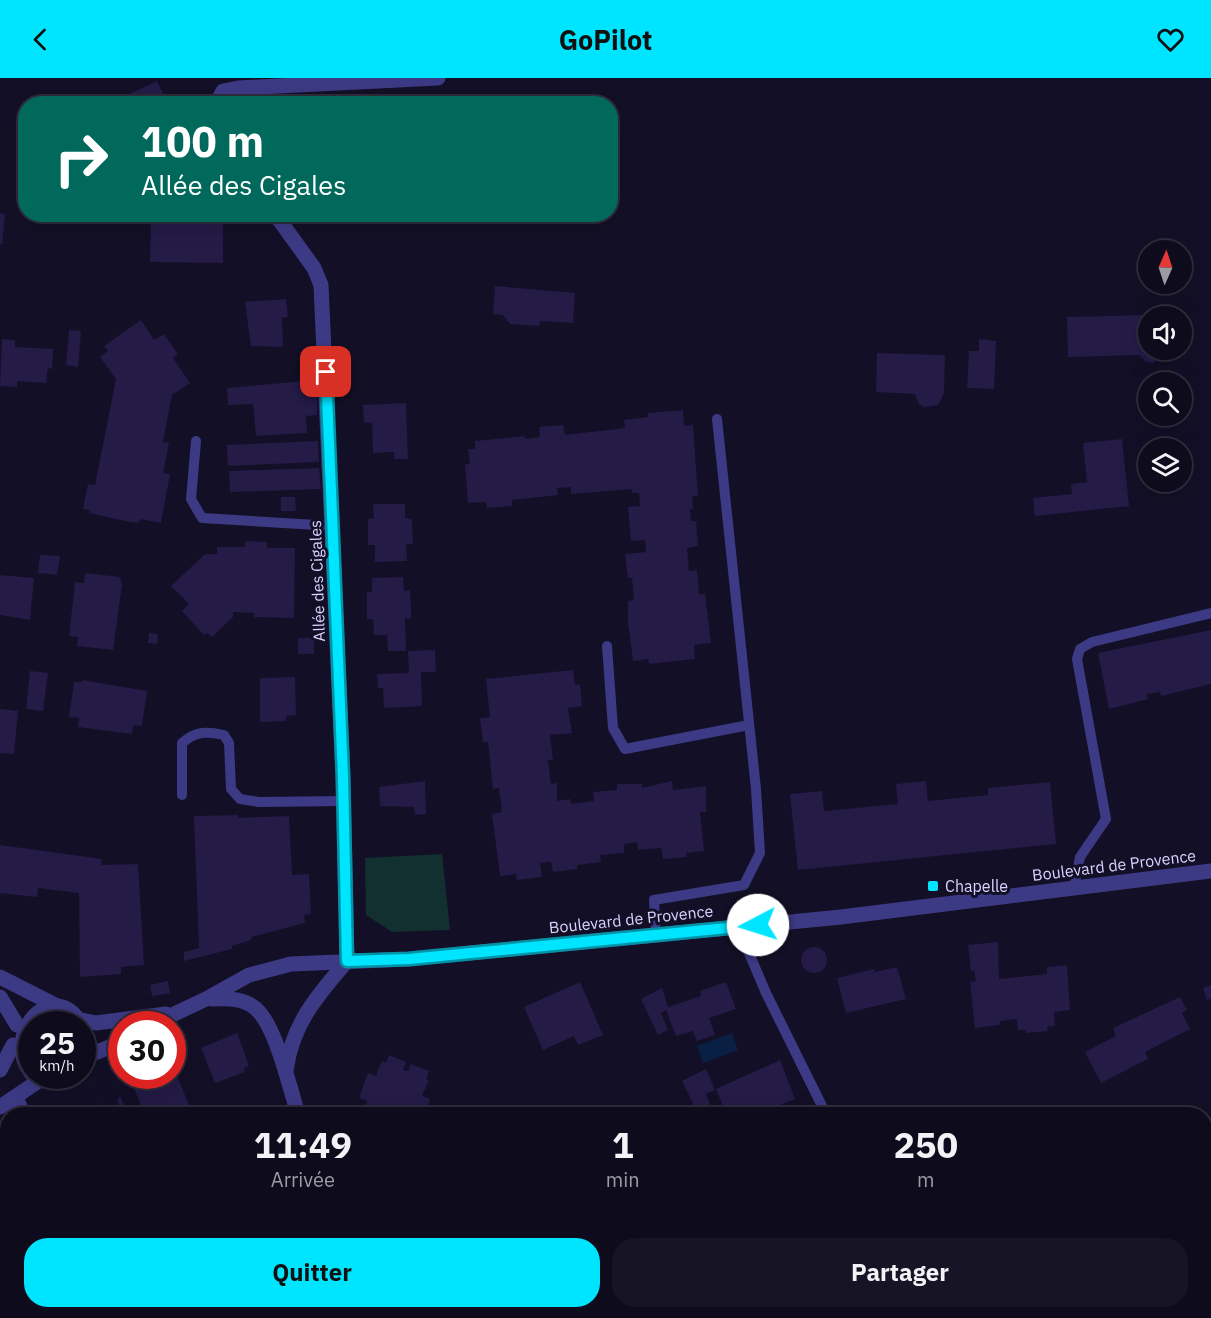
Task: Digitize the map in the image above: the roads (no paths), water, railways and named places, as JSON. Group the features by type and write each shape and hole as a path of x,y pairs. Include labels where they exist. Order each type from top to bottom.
{"street":[{"path":"220,96 222,91 238,88 438,78"},
{"name":"Allée des Cigales","path":"281,222 314,268 321,285 344,801 347,961"},
{"name":"Boulevard de Provence","path":"179,1011 249,975 269,968 347,961 409,959 841,917 1211,872"},
{"path":"285,1074 289,1047 301,1022 315,998 347,961"},
{"path":"0,977 65,1011"},
{"path":"0,997 17,1025"},
{"path":"206,999 231,998 260,1012 270,1031 296,1107"},
{"path":"0,1070 13,1045 17,1025 25,1015 49,1006 61,1008"},
{"path":"13,1045 18,1057"},
{"path":"0,1107 24,1089"},
{"path":"16,1097 20,1107"}],"lane":[{"path":"656,935 654,900 744,885 760,854 749,724 717,419"},
{"path":"196,441 192,499 202,518 333,526"},
{"path":"1074,887 1080,856 1106,819 1077,659 1080,649 1092,642 1211,613"},
{"path":"607,646 613,728 625,749 749,724"},
{"path":"182,795 182,743 192,734 208,732 224,735 228,743 231,789 240,799 259,802 344,801"},
{"path":"738,927 766,993 823,1107"}],"water":[{"path":"732,1033 738,1050 703,1063 697,1046"}],"place":[{"name":"Chapelle","path":"933,886"}]}
